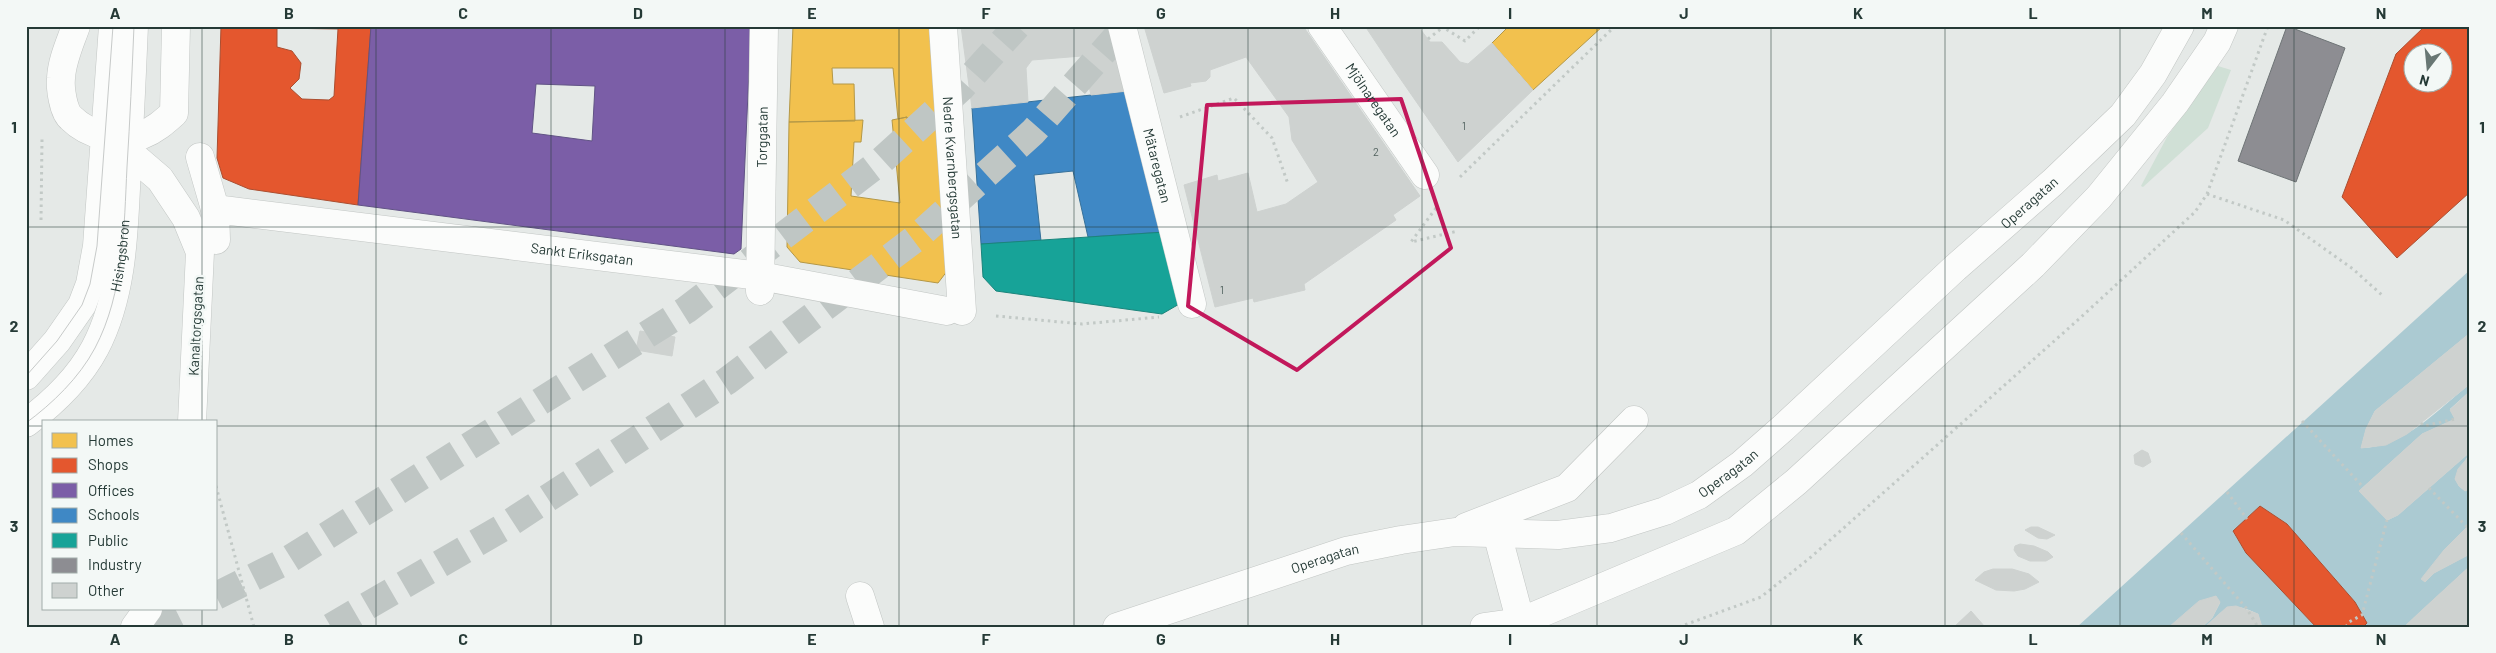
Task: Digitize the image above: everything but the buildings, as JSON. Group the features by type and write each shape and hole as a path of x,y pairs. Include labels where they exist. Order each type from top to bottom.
{"street":[{"path":"76,26 60,79 69,117 89,131 119,141 160,179 186,218 203,236 215,209 200,157"},
{"name":"Hisingsbron","path":"26,423 62,393 79,372 95,348 110,310 120,267 119,43 134,26"},
{"path":"119,141 157,128 174,113 176,26"},
{"name":"Torggatan","path":"760,284 764,26"},
{"name":"Nedre Kvarnbergsgatan","path":"943,26 955,311"},
{"name":"Mätaregatan","path":"1122,26 1192,304"},
{"name":"Mjölnaregatan","path":"1322,26 1425,175"},
{"name":"Operagatan","path":"1117,627 1346,551 1455,532 1558,535 1611,528 1665,512 1699,495 1742,464 1955,268 2053,182 2122,115 2152,74 2180,26"},
{"path":"1484,627 1521,624 1736,531 1796,482 2033,265 2099,197 2175,103 2216,42 2224,26"},
{"name":"Hisingsbron","path":"26,376 58,341 82,305 90,284 119,141"},
{"name":"Sankt Eriksgatan","path":"215,209 955,311"},
{"name":"Kanaltorgsgatan","path":"192,420 200,252 203,236"},
{"path":"1455,532 1567,488 1634,420"},
{"path":"1496,533 1521,624"},
{"path":"860,596 870,627"},
{"path":"135,627 147,610"}],"path":[{"path":"1428,39 1442,27 1465,41 1480,26"},
{"path":"1458,179 1615,26"},
{"path":"1679,627 1761,597 1811,557 2129,274 2195,212 2207,194 2268,26"},
{"path":"1178,117 1234,98 1272,138 1288,184"},
{"path":"2207,194 2284,220 2353,269 2383,296"},
{"path":"955,311 1082,324 1171,316 1192,304"},
{"path":"2421,423 2424,426 2455,420"},
{"path":"2302,421 2362,487"},
{"path":"2429,488 2470,530"},
{"path":"2227,492 2247,519"},
{"path":"218,493 254,627"},
{"path":"2346,627 2349,622 2362,615 2387,520"},
{"path":"2182,533 2247,609 2258,627"},
{"path":"2349,622 2351,627"}],"highlighted area":[{"path":"1401,99 1451,248 1297,370 1188,306 1207,105"}],"shaded area":[{"path":"2218,66 2231,70 2208,128 2143,187 2141,186 2167,137"}],"water":[{"path":"2470,270 2470,333 2375,411 2366,429 2361,448 2392,442 2406,434 2433,415 2470,384 2470,391 2450,409 2455,419 2422,434 2359,491 2388,520 2398,515 2470,452 2455,479 2465,491 2470,489 2470,524 2444,550 2425,581 2434,573 2470,554 2470,566 2404,627 2363,627 2367,623 2355,602 2287,524 2260,506 2233,532 2246,553 2316,627 2262,627 2258,614 2241,607 2234,607 2224,610 2205,627 2202,627 2212,618 2220,603 2215,596 2169,627 2077,627"}],"tunnel":[{"path":"218,595 288,560 686,310 880,162 961,88 1017,26"},
{"path":"331,627 502,528 727,381 916,238 1033,132 1126,26"},
{"path":"153,627 187,610"}],"tram line":[{"path":"26,376 57,341 82,305 90,284 97,246 113,26"},
{"path":"26,423 46,407 81,370 95,348 105,327 112,305 121,259 123,236 134,26"}]}
